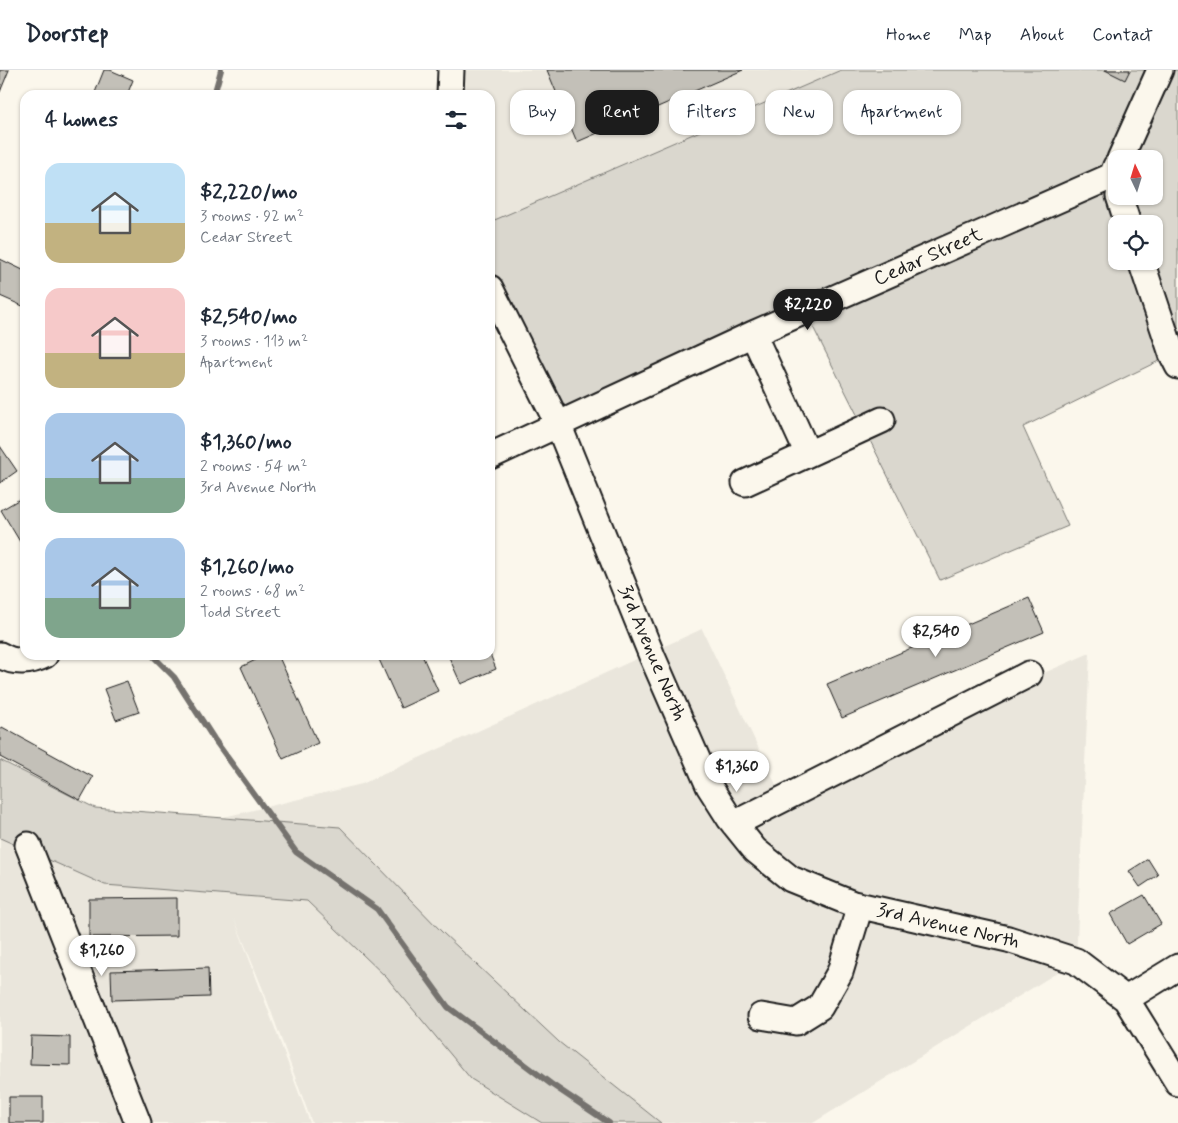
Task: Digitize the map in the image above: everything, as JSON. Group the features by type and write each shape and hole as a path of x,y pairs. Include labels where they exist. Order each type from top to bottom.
{"street":[{"path":"450,90 451,70"},
{"path":"1128,150 1160,70"},
{"name":"Cedar Street","path":"495,454 753,334 1108,181"},
{"path":"1143,270 1172,354 1178,366"},
{"name":"3rd Avenue North","path":"495,298 558,424 652,656 709,786 734,824 755,850 791,879 853,904 1008,939 1076,961 1126,999 1178,1083"},
{"path":"753,334 808,454"},
{"path":"745,483 882,420"},
{"path":"0,655 9,661 34,660"},
{"path":"734,824 1029,674"},
{"path":"28,845 138,1123"},
{"path":"761,1016 796,1022 820,1007 840,972 860,906"},
{"path":"1126,999 1178,967"}],"shaded area":[{"path":"453,70 841,70 795,90 765,90 765,103 755,107 755,90 669,90 669,135 691,135 495,220 495,90 452,90"},
{"path":"841,70 1178,70 1178,366 1171,355 1023,427 1068,526 940,580 805,311 558,424 495,298 495,220 691,135 755,135 755,107 765,103 765,135 833,135 833,90 795,90"},
{"path":"702,629 778,789 1090,653 1076,961 813,1123 312,1123 264,992 234,918 310,1123 0,1123 0,838 105,885 224,817 362,784"},
{"path":"0,760 95,808 340,827 443,933 559,1042 661,1123 542,1123 471,1079 387,978 307,901 105,885 0,838"}],"building":[{"path":"0,70 9,70 0,92"},
{"path":"104,70 110,70 133,80 129,90 96,90"},
{"path":"547,70 743,70 697,90 669,90 669,102 659,106 659,90 585,90 585,135 593,135 577,142 574,135 575,90 555,90"},
{"path":"1105,70 1130,70 1125,80"},
{"path":"0,259 20,269 20,305 0,296"},
{"path":"0,446 17,471 0,483"},
{"path":"20,499 20,542 1,510"},
{"path":"1029,598 1044,632 842,718 827,684"},
{"path":"256,660 280,660 318,743 283,759 241,667"},
{"path":"379,660 424,660 438,691 401,708"},
{"path":"450,660 492,660 496,669 461,684"},
{"path":"127,681 139,712 116,720 104,689"},
{"path":"2,727 93,777 80,800 0,757 0,732"},
{"path":"1148,859 1158,875 1140,887 1129,871"},
{"path":"1144,895 1161,924 1127,944 1110,914"},
{"path":"177,898 177,936 89,937 89,899"},
{"path":"208,968 209,997 112,1000 111,971"},
{"path":"31,1036 70,1037 70,1065 30,1064"},
{"path":"9,1097 43,1097 43,1123 9,1123"}],"waterway":[{"path":"215,90 221,70"},
{"path":"157,660 174,677 214,739 296,852 377,909 448,1007 551,1084 609,1123"}]}
